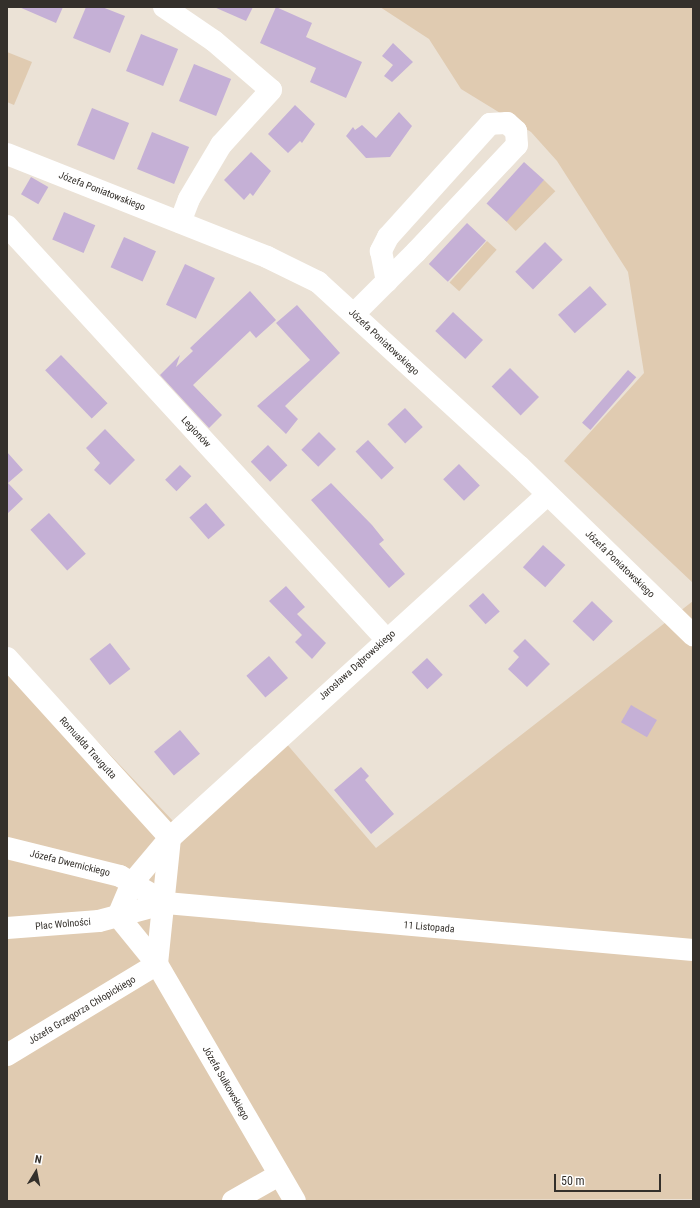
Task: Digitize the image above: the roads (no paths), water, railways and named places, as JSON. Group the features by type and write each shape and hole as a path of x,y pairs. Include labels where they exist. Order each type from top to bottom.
{"street":[{"path":"164,7 214,41 271,90 221,145 189,199 180,222"},
{"path":"354,314 388,281 517,145 516,131 507,124 490,124 388,237 381,251 388,281"},
{"name":"Józefa Poniatowskiego","path":"7,154 180,222 318,282 547,495 693,635"},
{"name":"Legionów","path":"7,226 386,639"},
{"name":"Jarosława Dąbrowskiego","path":"132,883 170,838 386,639 547,495"},
{"name":"Romualda Traugutta","path":"7,658 170,838"},
{"path":"157,964 166,903 170,838"},
{"name":"Józefa Dwernickiego","path":"7,848 120,876 166,903"},
{"path":"118,916 132,883"},
{"name":"Plac Wolności","path":"7,928 99,921 166,903"},
{"name":"11 Listopada","path":"166,903 693,950"},
{"name":"Józefa Sułkowskiego","path":"118,916 157,964 295,1201"},
{"name":"Józefa Grzegorza Chłopickiego","path":"7,1055 157,964"},
{"path":"233,1201 279,1175"}]}
